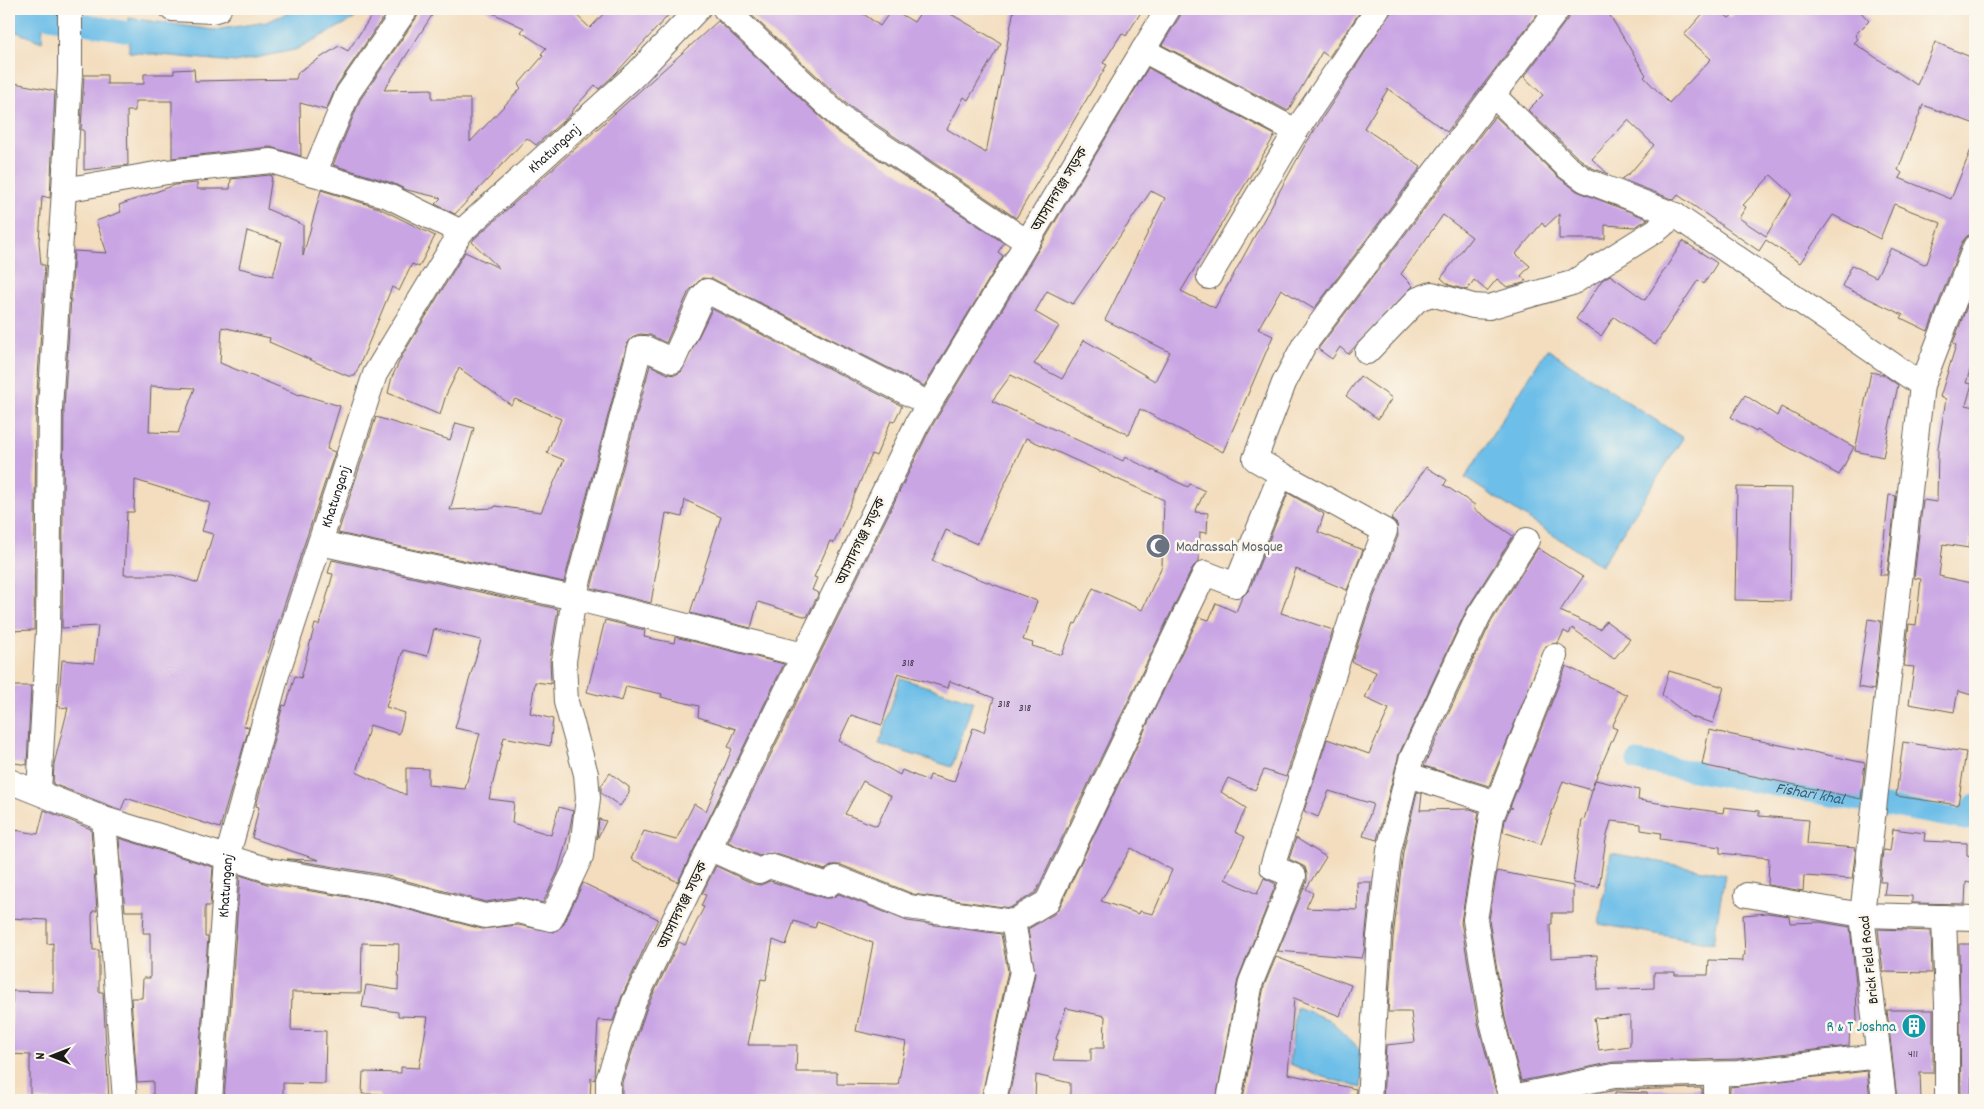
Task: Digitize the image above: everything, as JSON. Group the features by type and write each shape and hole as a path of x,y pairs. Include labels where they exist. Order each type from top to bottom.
{"street":[{"path":"172,9 212,11 219,9"},
{"path":"314,174 348,93 406,9"},
{"name":"Khatunganj","path":"210,1100 227,858 278,671 375,374 461,232 636,74 698,9"},
{"path":"725,9 840,117 1027,242"},
{"name":"আসাদগঞ্জ সড়ক","path":"608,1100 608,1080 634,1002 917,424 1168,9"},
{"path":"1209,277 1296,131 1378,9"},
{"path":"1229,1100 1251,982 1294,876 1272,868 1358,601 1385,530 1255,459 1284,383 1304,345 1558,9"},
{"path":"39,792 48,631 50,408 70,73 70,11"},
{"path":"1143,50 1296,131"},
{"path":"1493,95 1566,167 1585,180 1676,215 1922,385"},
{"path":"64,190 167,172 271,160 388,196 461,232"},
{"path":"1367,352 1418,299 1432,294 1473,306 1489,307 1572,283 1651,234 1676,215"},
{"name":"Brick Field Road","path":"1884,1100 1862,915 1922,385 1975,247"},
{"path":"9,781 104,819 269,870 382,889 485,916 520,910 551,919 581,856 588,798 586,774 566,702 564,660 574,598 640,348 645,348 673,361 702,297 707,292 929,404"},
{"path":"710,848 759,871 769,866 828,885 836,878 909,907 1013,922 1047,902 1205,573 1236,585 1281,474"},
{"path":"1369,1100 1379,937 1389,850 1411,760 1479,615 1527,540"},
{"path":"320,543 574,598 804,655"},
{"path":"1555,656 1492,816 1475,920 1492,1022 1512,1099 1614,1076 1738,1073 1878,1056"},
{"path":"1408,775 1497,803"},
{"path":"104,819 125,1100"},
{"path":"1748,895 1862,915 1975,918"},
{"path":"1944,917 1947,1004 1947,1100"},
{"path":"994,1100 1022,971 1013,922"},
{"path":"1716,1074 1716,1100"}],"water":[{"path":"9,9 44,9 42,42 9,29"},
{"path":"296,9 364,9 354,19 295,50 235,62 129,52 129,18 214,30 267,22"},
{"path":"1547,349 1683,438 1601,566 1465,478"},
{"path":"900,678 973,701 952,767 879,744"},
{"path":"1611,853 1725,874 1713,944 1599,924"},
{"path":"1296,1007 1330,1020 1363,1052 1361,1088 1314,1074 1290,1064"}],"building":[{"path":"376,9 389,9 337,85 326,110 300,103 301,156 270,147 172,158 172,101 135,101 135,111 127,111 128,165 84,170 84,130 81,130 84,75 107,75 107,84 144,84 144,74 174,74 174,70 194,69 195,81 296,79 298,72 339,46 348,51"},
{"path":"420,9 436,9 384,90 432,89 432,99 470,99 470,142 521,88 518,85 543,56 541,54 546,48 521,32 524,28 484,9 570,9 590,28 608,9 674,9 599,89 595,85 572,113 536,145 527,138 455,214 435,204 441,198 407,190 392,183 333,165 360,100 417,17"},
{"path":"745,9 857,9 880,26 892,9 914,22 923,9 942,9 1001,43 968,100 964,97 947,129 986,153 1014,9 1143,9 1126,36 1122,33 1103,63 1107,65 1016,218 849,106"},
{"path":"1182,9 1362,9 1329,57 1322,52 1288,111 1162,45 1180,16"},
{"path":"1393,9 1541,9 1447,132 1388,89 1364,128 1421,167 1314,309 1281,289 1258,329 1273,336 1223,452 1140,409 1129,435 1011,375 992,401 1123,461 1125,457 1188,487 1190,484 1205,491 1195,512 1208,513 1207,533 1200,532 1199,561 1193,567 1036,892 1010,908 913,894 841,865 833,865 825,870 773,853 759,856 728,842 929,431 1148,68 1275,135 1181,291 1215,308 1305,145","holes":["1151,191 1165,198 1105,320 1170,352 1155,381 1084,340 1062,379 1034,364 1059,326 1035,312 1047,291 1073,304","1026,438 1164,500 1162,566 1142,610 1093,588 1076,624 1074,623 1062,655 1032,646 1033,643 1023,640 1037,601 932,561 946,530 977,544","898,673 948,688 950,681 994,698 984,732 973,728 954,782 930,775 928,781 902,770 900,775 839,741 851,715 882,725","863,781 891,796 877,826 845,814"]},
{"path":"1571,9 1606,9 1646,75 1644,77 1669,103 1711,59 1684,35 1707,9 1718,9 1729,18 1741,9 1858,9 1869,21 1855,35 1858,39 1854,43 1917,85 1935,42 1975,59 1975,124 1923,105 1898,170 1902,173 1899,178 1951,199 1975,140 1975,234 1967,236 1962,242 1928,331 1901,318 1903,315 1842,286 1852,265 1876,277 1891,248 1924,264 1927,263 1941,223 1894,204 1880,239 1833,215 1800,263 1766,240 1759,251 1678,195 1674,200 1621,179 1630,173 1654,145 1628,120 1592,159 1608,174 1592,168 1576,156 1528,110 1543,95 1524,77 1569,17","holes":["1771,175 1792,194 1766,236 1739,218 1746,207 1743,205"]},
{"path":"718,21 832,128 1004,243 998,252 1003,256 924,386 713,279 702,278 689,291 666,343 650,335 640,334 634,336 627,344 564,582 338,533 376,417 450,440 456,423 474,428 450,510 494,508 495,506 541,512 564,460 547,453 561,419 515,399 511,405 459,368 446,395 440,415 388,393 392,377 402,356 465,252 499,268 472,242 474,239"},
{"path":"9,82 55,91 50,198 42,196 39,242 41,265 45,265 36,408 34,630 9,631"},
{"path":"1495,116 1558,177 1577,191 1648,219 1635,227 1605,225 1605,239 1559,239 1559,214 1545,227 1542,223 1516,254 1530,266 1521,276 1526,280 1524,283 1507,287 1497,279 1487,291 1474,280 1467,290 1449,285 1441,278 1472,237 1443,215 1401,274 1413,286 1348,354 1340,347 1332,359 1318,349"},
{"path":"272,176 267,209 303,225 303,256 321,190 379,208 435,236 419,267 412,264 399,291 392,287 355,376 348,376 269,342 270,338 222,327 220,363 299,395 340,406 327,449 335,452 244,726 249,727 220,828 126,798 121,810 53,784 54,764 68,708 58,707 62,660 94,663 98,626 62,628 64,408 74,251 107,253 96,221 121,212 119,205 175,185 197,183 197,189 230,189 231,179","holes":["247,231 282,242 273,276 239,268","151,386 195,388 178,433 149,432","135,480 210,503 202,531 213,534 198,583 173,575 124,575 127,512 134,512"]},
{"path":"1683,241 1717,263 1704,284 1698,280 1655,345 1614,317 1601,336 1576,319 1602,280 1610,275 1645,300"},
{"path":"1975,285 1975,354 1966,383 1972,384 1966,405 1975,407 1975,520 1973,519 1969,548 1943,544 1939,576 1975,584 1975,696 1958,691 1954,712 1909,704 1914,667 1904,666 1909,624 1916,625 1921,579 1914,578 1923,500 1937,502 1938,448 1946,399 1940,397 1956,345 1953,343"},
{"path":"712,309 902,406 894,422 891,421 876,456 872,454 834,543 830,541 814,577 817,578 812,590 819,593 807,617 758,602 751,628 690,613 721,517 685,500 682,517 666,513 651,603 591,588 650,365 668,374 675,375 681,372"},
{"path":"1871,372 1884,375 1898,385 1883,457 1855,451"},
{"path":"1360,376 1392,398 1378,419 1346,396"},
{"path":"1745,395 1777,416 1781,407 1854,447 1839,475 1731,417"},
{"path":"1426,467 1447,480 1444,485 1475,505 1473,508 1513,536 1467,609 1399,754 1377,840 1363,836 1373,804 1329,791 1318,817 1304,811 1327,739 1369,754 1389,709 1365,698 1376,672 1352,662 1370,606 1398,536 1397,524 1391,519"},
{"path":"1737,487 1792,488 1790,601 1735,600"},
{"path":"1288,493 1324,514 1318,532 1363,550 1347,590 1296,569 1281,613 1333,630 1286,777 1264,770 1255,790 1228,778 1221,792 1246,808 1235,832 1245,837 1225,879 1257,894 1264,878 1276,884 1238,979 1216,1100 1124,1100 1124,1097 1070,1096 1070,1083 1036,1075 1035,1100 1008,1100 1035,974 1028,929 1054,914 1059,908 1199,617 1209,620 1216,603 1236,612 1242,597 1249,590","holes":["1131,848 1172,870 1153,914 1140,911 1139,914 1101,901","1066,1008 1105,1016 1104,1048 1091,1048 1091,1061 1053,1060 1058,1040 1056,1039"]},
{"path":"1889,495 1896,496 1887,575 1880,575"},
{"path":"1538,548 1583,577 1560,611 1600,629 1606,621 1630,639 1614,659 1572,628 1569,634 1564,631 1558,643 1546,646 1489,786 1424,766 1491,622"},
{"path":"332,560 558,609 550,659 551,684 535,682 530,713 553,719 550,746 504,737 489,799 514,802 512,823 551,835 559,807 573,811 558,871 543,903 517,897 486,902 384,875 287,859 319,860 252,838 259,807 256,806 283,705 286,706 295,676 301,678 315,624 319,625 333,574 328,573","holes":["434,629 481,640 455,728 480,733 465,789 428,785 428,769 406,768 406,795 356,772 370,725 399,734 405,713 386,707 403,650 427,656"]},
{"path":"1868,619 1881,621 1874,690 1858,687"},
{"path":"605,620 645,630 644,637 674,643 675,637 784,664 678,882 631,859 644,831 676,840 694,804 706,811 732,749 728,747 736,729 698,717 699,706 661,697 662,694 626,686 622,701 587,692"},
{"path":"1566,666 1627,695 1612,727 1617,729 1591,790 1563,781 1541,844 1503,832 1505,820 1510,808 1513,808 1510,807"},
{"path":"1669,671 1724,687 1713,723 1691,717 1662,695"},
{"path":"9,686 31,686 27,765 9,762"},
{"path":"1709,730 1865,763 1861,799 1702,765"},
{"path":"1903,742 1966,752 1958,805 1896,796"},
{"path":"610,773 629,787 629,793 620,806 601,793 601,786"},
{"path":"1595,780 1639,790 1638,800 1723,813 1724,807 1759,811 1759,816 1809,820 1807,844 1856,848 1852,879 1804,876 1803,891 1768,885 1769,858 1720,853 1720,847 1660,839 1661,833 1641,830 1641,824 1611,821 1606,839 1599,887 1573,883 1582,819 1584,820"},
{"path":"1417,792 1422,794 1420,810 1470,809 1479,812 1461,922 1478,1023 1498,1100 1383,1100 1386,1045 1415,1042 1411,1012 1388,1012 1393,938 1403,852"},
{"path":"44,810 91,829 97,911 93,911 92,916 93,950 99,950 99,992 103,992 109,1100 30,1100 30,1055 9,1054 9,1038 12,1038 12,991 53,992 53,943 47,944 47,920 9,918 9,829 38,834"},
{"path":"599,819 606,821 597,839"},
{"path":"1893,829 1925,833 1924,841 1967,843 1967,855 1975,857 1975,884 1966,882 1965,904 1912,903 1912,896 1884,895 1886,882 1880,882 1883,850 1890,851"},
{"path":"119,838 213,867 210,906 205,906 205,937 208,937 196,1100 153,1100 153,1081 137,1082 131,998 142,998 143,978 150,978 150,933 143,933 144,911 125,911"},
{"path":"1296,838 1326,857 1306,889 1313,893 1306,908 1358,910 1357,882 1371,882 1362,958 1278,951 1307,881 1305,867 1289,859"},
{"path":"716,866 754,884 760,885 770,881 824,898 831,898 839,894 907,921 1001,934 1008,971 981,1100 631,1100 622,1095 622,1082 647,1007 679,942 685,945 704,907 701,906 706,895 702,894","holes":["794,921 815,928 817,921 873,943 856,1031 906,1042 898,1085 837,1084 837,1072 796,1072 797,1045 748,1045 761,979 766,980 773,940 786,945"]},
{"path":"1497,871 1573,886 1573,913 1552,913 1552,924 1550,924 1551,958 1597,955 1598,990 1654,988 1654,972 1675,972 1675,975 1708,975 1709,960 1743,961 1743,955 1745,955 1743,915 1768,913 1789,916 1790,923 1820,922 1850,927 1856,983 1857,1022 1850,1022 1849,1046 1737,1059 1614,1062 1521,1081 1505,1018 1489,920","holes":["1630,1016 1630,1046 1599,1050 1594,1018"]},
{"path":"240,875 267,884 379,902 482,929 518,925 554,932 563,925 583,883 658,919 622,996 613,1021 598,1020 595,1078 594,1080 591,1078 590,1100 379,1100 380,1094 362,1094 363,1072 401,1073 401,1067 419,1068 428,1017 398,1016 398,1012 362,1007 366,985 398,990 399,944 362,943 361,993 292,992 291,1030 326,1031 325,1084 283,1083 283,1100 224,1100"},
{"path":"1878,929 1931,931 1932,973 1883,972"},
{"path":"1959,944 1975,944 1975,1070 1972,1070 1971,1100 1961,1100"},
{"path":"1276,957 1351,985 1340,1016 1294,998 1288,1074 1356,1089 1355,1100 1267,1100 1267,1098 1243,1098 1264,986"},
{"path":"1887,1010 1933,1010 1933,1073 1920,1073 1921,1100 1897,1100"},
{"path":"1867,1071 1870,1100 1730,1100 1730,1087"},
{"path":"1702,1088 1702,1100 1647,1100 1647,1093 1615,1092 1615,1100 1597,1100 1597,1094 1616,1090"}],"waterway":[{"path":"9,11 129,32"},
{"name":"Fishari khal","path":"1637,761 1965,820 1975,804"}],"place":[{"name":"Madrassah Mosque","path":"1158,546"},
{"name":"R & T Joshna","path":"1914,1026"}]}
